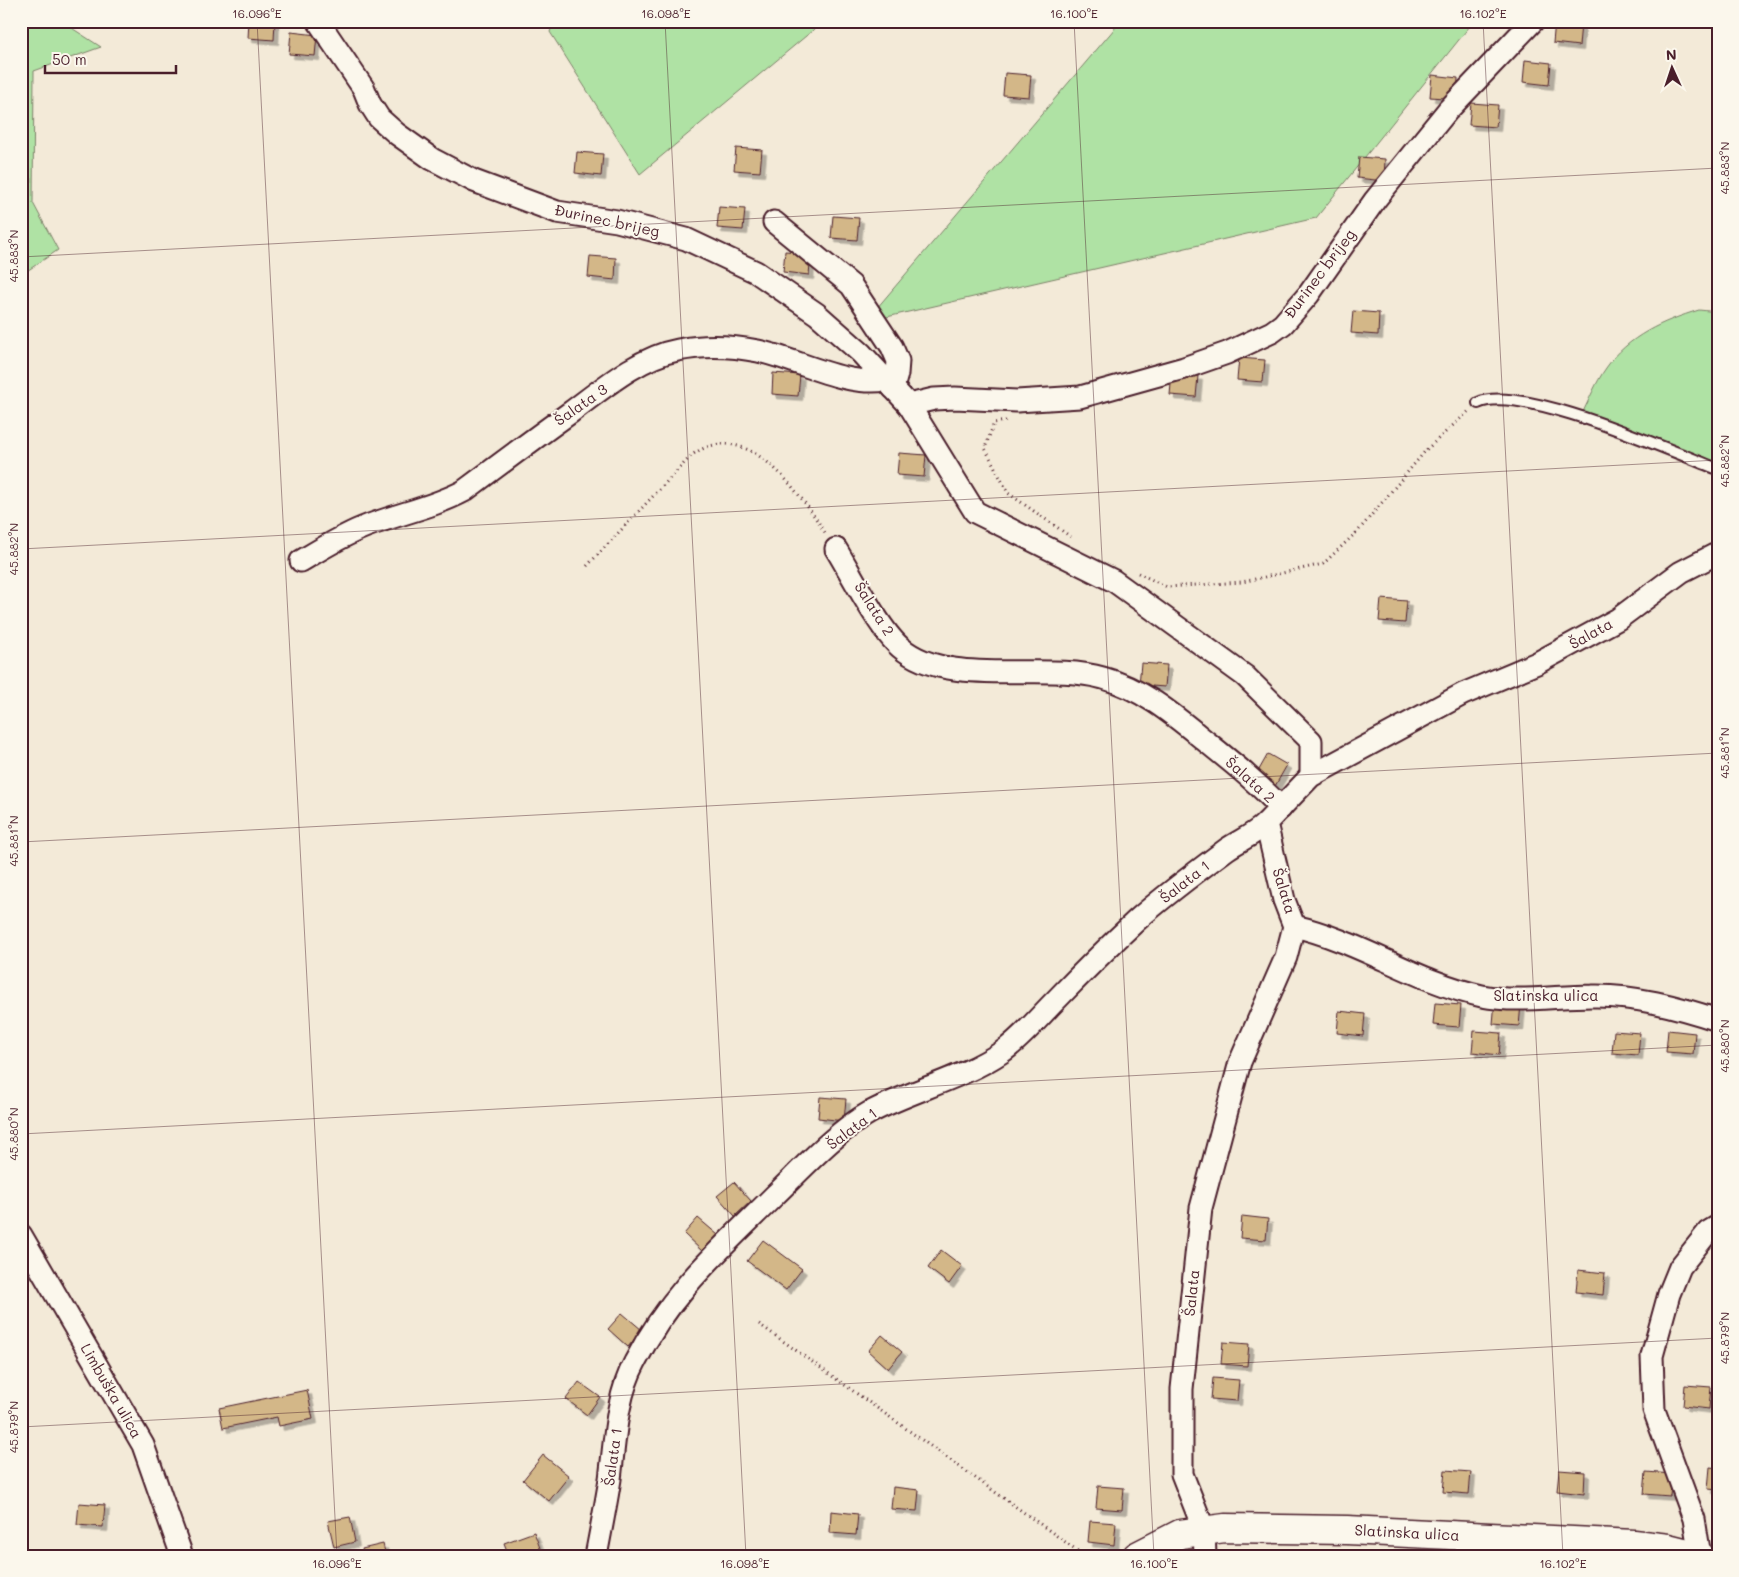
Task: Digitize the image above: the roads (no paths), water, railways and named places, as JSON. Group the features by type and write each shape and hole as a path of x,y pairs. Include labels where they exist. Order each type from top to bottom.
{"street":[{"name":"Đurinec brijeg","path":"318,21 364,88 370,104 379,118 397,134 432,159 474,181 557,212 617,221 686,239 756,272 817,314 860,353 909,406 975,512 1114,581 1245,676 1311,741 1311,776"},
{"name":"Đurinec brijeg","path":"909,406 934,399 955,398 1017,401 1080,397 1184,368 1228,352 1272,332 1283,324 1309,294 1375,200 1448,110 1533,21"},
{"path":"774,222 851,284 892,347 898,361 897,374 889,384"},
{"name":"Šalata 3","path":"301,561 335,540 364,527 442,502 464,491 600,391 644,363 678,350 720,347 758,351 851,378 889,384"},
{"name":"Šalata 2","path":"836,549 891,637 911,654 934,665 964,670 1074,673 1118,682 1162,705 1260,785 1281,808"},
{"name":"Šalata","path":"1204,1543 1182,1474 1182,1388 1201,1208 1240,1062 1286,957 1294,926 1284,900 1266,823 1311,776 1463,694 1545,659 1618,619 1681,572 1718,553"},
{"name":"Šalata 1","path":"596,1556 609,1485 622,1395 634,1364 661,1317 689,1281 805,1166 850,1126 867,1114 895,1100 938,1083 1003,1051 1023,1034 1136,920 1182,882 1230,847 1256,833 1266,823"},
{"name":"Slatinska ulica","path":"1294,926 1344,941 1454,990 1506,998 1620,997 1691,1011 1718,1020"},
{"name":"Slatinska ulica","path":"1137,1556 1180,1534 1204,1543 1225,1528 1347,1530 1634,1544 1668,1548 1700,1556 1694,1519 1654,1410 1652,1356 1669,1294 1680,1267 1708,1232 1718,1226"},
{"name":"Limbuška ulica","path":"21,1235 143,1445 182,1556"}],"lane":[{"path":"1478,403 1485,400 1513,399 1564,411 1718,469"}]}
